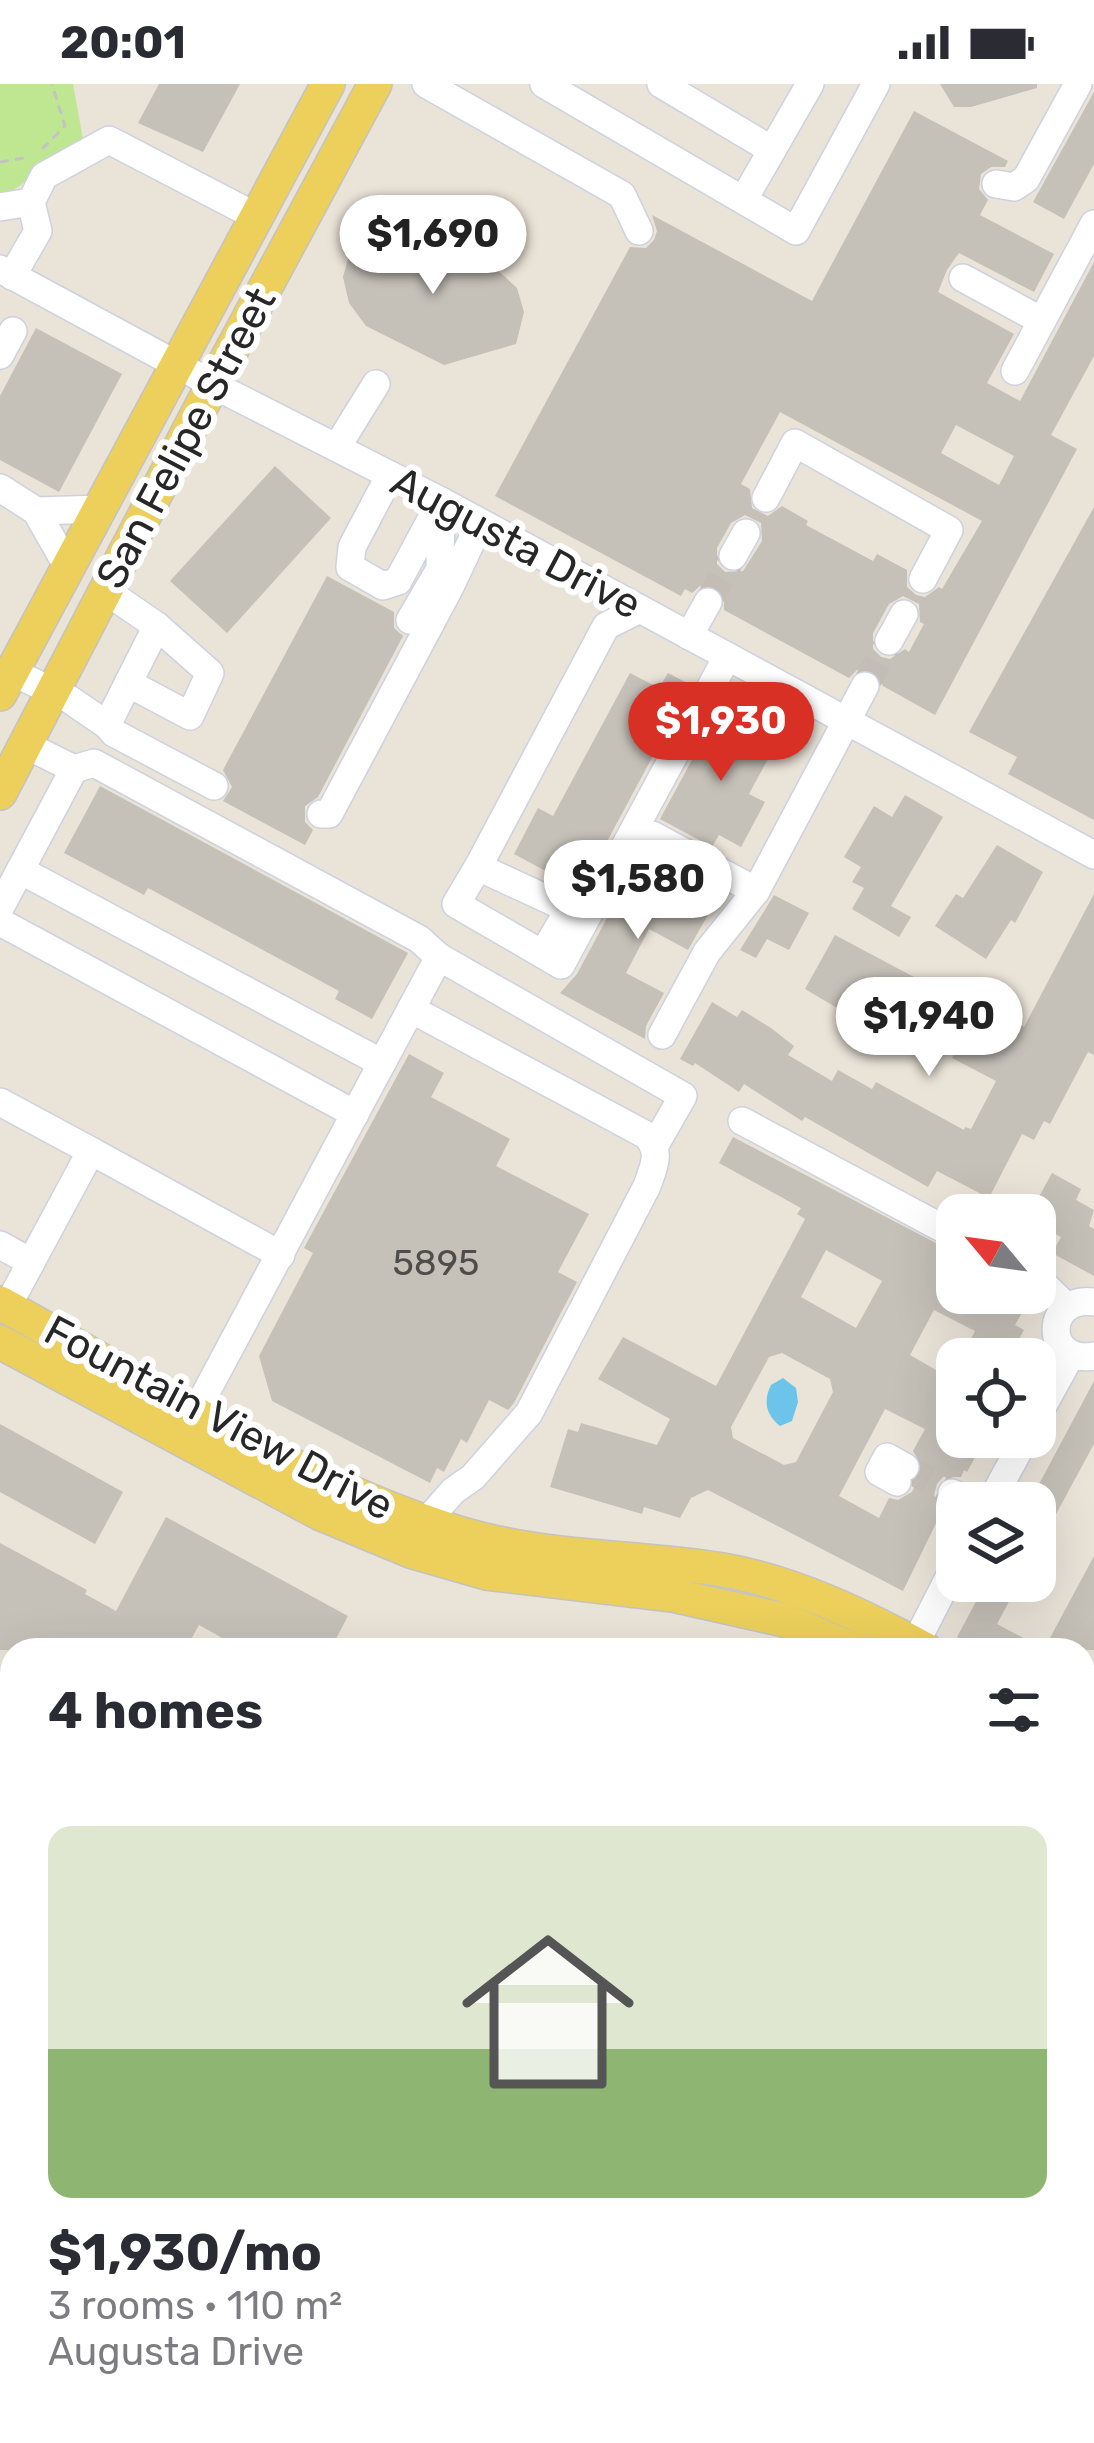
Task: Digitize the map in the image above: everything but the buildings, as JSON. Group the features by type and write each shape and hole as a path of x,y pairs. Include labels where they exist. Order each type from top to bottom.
{"main road":[{"name":"San Felipe Street","path":"6,683 328,84"},
{"name":"San Felipe Street","path":"0,793 375,84"},
{"name":"Fountain View Drive","path":"3,1305 355,1497 419,1537"},
{"name":"Fountain View Drive","path":"0,1342 319,1513 419,1537 487,1539 672,1595 784,1620 826,1638"},
{"name":"Fountain View Drive","path":"596,1570 727,1571 817,1599 897,1638"}],"street":[{"path":"426,84 622,195 638,232"},
{"path":"661,84 772,150"},
{"path":"744,200 809,84"},
{"path":"551,86 796,231 876,84"},
{"path":"996,184 1014,187 1026,179 1078,84"},
{"path":"6,273 38,230 31,202 44,176 109,140 257,217"},
{"path":"0,207 31,202"},
{"path":"1016,371 1094,224"},
{"name":"Augusta Drive","path":"6,273 441,501 1094,855"},
{"path":"963,278 1042,321"},
{"path":"337,447 376,384"},
{"path":"766,498 795,443 949,530 923,579"},
{"path":"390,475 352,547 350,567 383,586 398,581 441,501"},
{"path":"0,488 36,511 68,567"},
{"path":"410,620 440,569 441,501"},
{"path":"36,511 100,509"},
{"path":"321,814 329,814 480,523"},
{"path":"106,591 157,626 210,674 190,716 128,683"},
{"path":"689,636 708,602"},
{"path":"640,609 606,626 456,904 559,965 727,657"},
{"path":"890,640 904,614"},
{"path":"107,725 157,626"},
{"path":"6,683 54,691 115,734 214,786"},
{"path":"662,1035 707,952 756,891 865,686"},
{"path":"26,745 74,770"},
{"path":"0,908 74,770 94,763 419,939 439,957 683,1096 655,1145"},
{"path":"652,836 756,891"},
{"path":"478,867 569,909 543,954"},
{"path":"20,870 382,1063"},
{"path":"0,922 355,1114"},
{"path":"194,1413 439,957"},
{"path":"411,1009 646,1135 655,1145 657,1158 647,1186 529,1413 473,1477 453,1491 419,1537"},
{"path":"0,1102 281,1255"},
{"path":"742,1121 936,1225"},
{"path":"3,1305 92,1150"},
{"path":"0,1245 31,1262"},
{"path":"1056,1391 1082,1355 1064,1349 1056,1322 1080,1304"},
{"path":"923,1638 939,1602"}],"path":[{"path":"0,162 34,157 64,126 52,84"}],"green space":[{"path":"0,84 73,84 83,139 0,200"}],"water":[{"path":"783,1378 796,1388 798,1402 792,1421 780,1426 767,1402 771,1385"}],"tunnel":[{"path":"708,602 733,556"},
{"path":"865,686 889,641"},
{"path":"905,1467 936,1484"}]}
